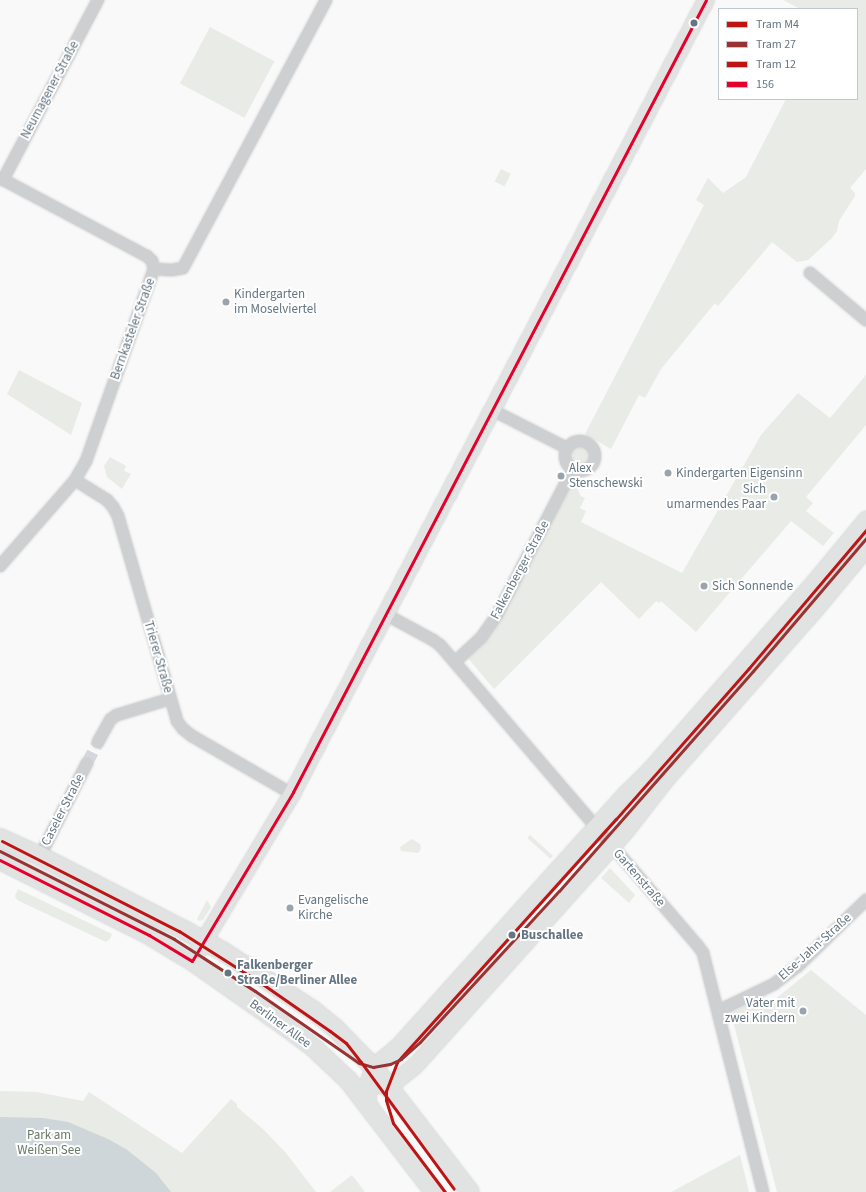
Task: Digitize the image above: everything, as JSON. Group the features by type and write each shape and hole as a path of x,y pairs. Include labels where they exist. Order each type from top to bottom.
{"main road":[{"path":"192,961 292,794 706,0"},
{"path":"368,1106 371,1076 626,794 652,768 814,583 866,520"},
{"path":"390,1086 416,1065 612,847 645,809 664,782 816,609 866,549"},
{"path":"0,838 40,856 224,952 314,1011 335,1028 371,1076 390,1086 470,1192"},
{"name":"Berliner Allee","path":"0,860 149,935 192,961 304,1040 348,1080 434,1192"},
{"path":"348,1080 371,1076"}],"street":[{"name":"Neumagener Straße","path":"98,0 2,179 147,256 152,261 154,269"},
{"name":"Bernkasteler Straße","path":"0,566 75,480 90,450 154,269 172,270 183,268 326,0"},
{"path":"810,273 866,320"},
{"path":"492,410 567,448"},
{"path":"579,440 588,443 594,450 594,459 590,467 582,471 573,469 564,458 567,448 574,441 579,440"},
{"name":"Falkenberger Straße","path":"454,662 481,638 497,615 573,469"},
{"name":"Trierer Straße","path":"75,480 107,500 114,507 118,516 177,721 183,729 192,736 292,794"},
{"name":"Gartenstraße","path":"385,614 433,640 454,662 698,946 703,954 763,1192"},
{"path":"98,742 111,719 117,715 170,699"},
{"name":"Caseler Straße","path":"40,856 87,763"},
{"name":"Else-Jahn-Straße","path":"718,1011 774,984 798,966 866,900"}],"green space":[{"path":"783,0 866,0 866,169 850,188 855,193 855,196 839,221 837,231 832,238 808,260 797,262 772,242 718,306 715,303 661,369 645,398 639,395 611,449 585,434 704,205 696,200 708,178 723,193 746,177 785,100 858,100 858,8 798,8"},
{"path":"210,27 274,61 244,118 180,84"},
{"path":"501,169 511,174 504,186 495,181"},
{"path":"19,370 82,403 71,435 7,394"},
{"path":"866,375 866,425 806,497 813,503 806,511 834,533 823,546 791,521 696,632 661,601 659,603 656,601 639,619 601,582 494,689 467,657 569,483 576,486 581,496 585,498 580,508 586,511 581,522 682,573 761,435 798,393 830,418"},
{"path":"580,444 588,447 591,455 588,463 580,466 572,463 569,455 572,447"},
{"path":"110,457 126,466 124,471 131,474 122,489 107,477 104,466"},
{"path":"866,525 866,544 627,825 615,811"},
{"path":"530,835 553,856 550,859 527,838"},
{"path":"412,839 420,844 421,849 418,853 401,851 400,847"},
{"path":"610,868 635,895 629,903 601,878"},
{"path":"18,889 112,934 110,939 106,942 17,900 15,896"},
{"path":"207,900 211,907 203,920 199,921 197,919"},
{"path":"493,953 501,959 429,1036 426,1033 423,1036 418,1032"},
{"path":"811,970 866,1015 866,1192 777,1192 731,1013 758,999 768,1005"},
{"name":"Park am Weißen See","path":"0,1091 37,1092 83,1101 89,1092 182,1153 231,1099 237,1104 237,1107 264,1130 286,1153 316,1192 0,1192"},
{"path":"740,1155 749,1192 671,1192"},
{"path":"352,1175 365,1192 330,1192"}],"shaded area":[{"path":"0,1117 43,1118 68,1122 108,1139 126,1149 156,1173 171,1192 0,1192"}],"tunnel":[{"path":"87,763 98,742"}],"tram line":[{"name":"M4","path":"445,1192 393,1123 386,1100 386,1091 397,1062 616,819 749,668 866,530"},
{"name":"27","path":"0,851 174,939 255,991 359,1063 373,1067 390,1064 401,1059 420,1042 559,891 753,671 866,538"},
{"name":"12","path":"2,841 179,931 261,983 346,1043 454,1189"}],"transit line":[{"name":"156","path":"0,860 149,935 192,961 293,792 706,0"}],"place":[{"name":"Kindergarten im Moselviertel","path":"226,302"},
{"name":"Kindergarten Eigensinn","path":"668,473"},
{"name":"Alex Stenschewski","path":"561,476"},
{"name":"Sich umarmendes Paar","path":"774,497"},
{"name":"Sich Sonnende","path":"704,586"},
{"name":"Evangelische Kirche","path":"290,908"},
{"name":"Buschallee","path":"512,935"},
{"name":"Falkenberger Straße/Berliner Allee","path":"228,973"},
{"name":"Vater mit zwei Kindern","path":"803,1011"}]}
